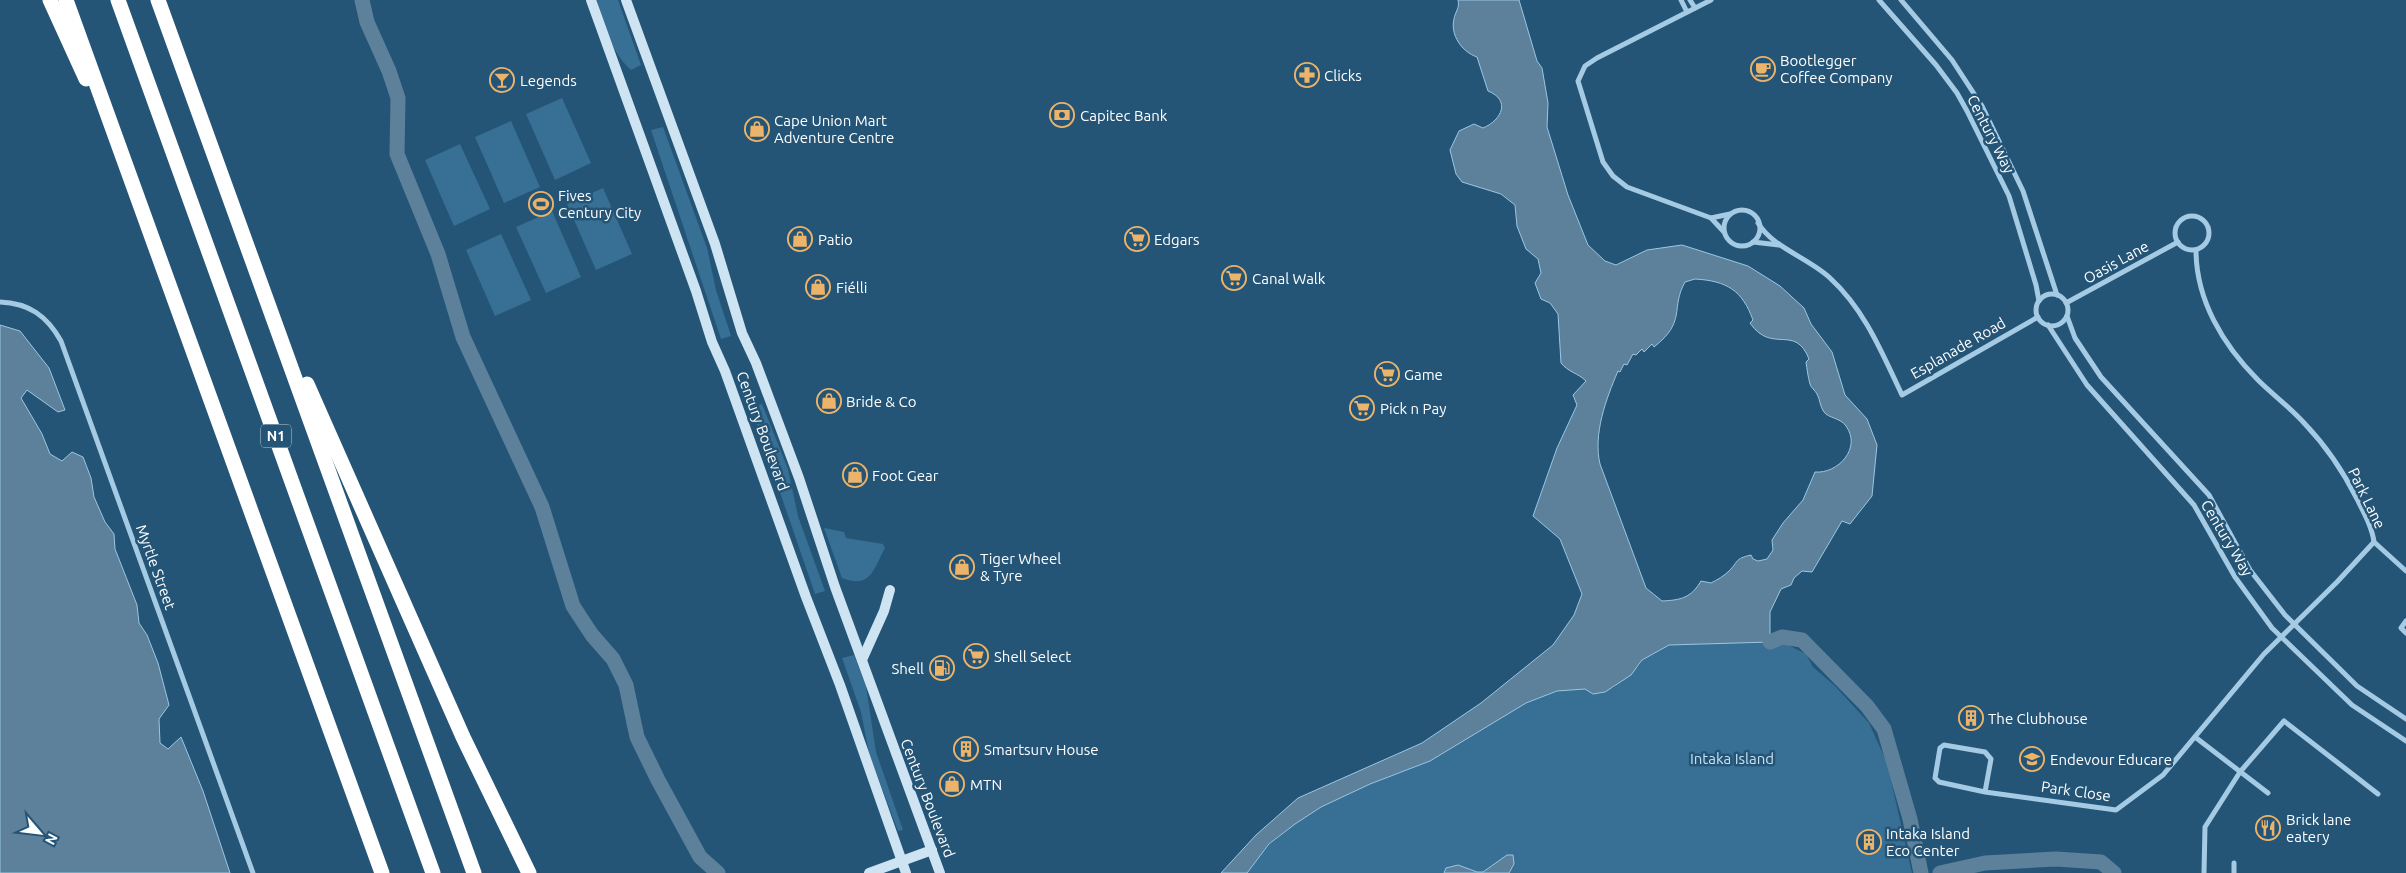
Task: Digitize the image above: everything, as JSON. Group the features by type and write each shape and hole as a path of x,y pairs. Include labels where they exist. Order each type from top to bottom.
{"highway":[{"path":"50,0 130,176"},
{"path":"66,0 382,873"},
{"name":"N1","path":"118,0 433,873"},
{"path":"158,0 474,873"},
{"path":"240,226 300,368 463,737 529,873"}],"main road":[{"name":"Century Boulevard","path":"591,0 712,342 725,371 806,597 840,685 906,873"},
{"name":"Century Boulevard","path":"626,0 715,244 742,333 756,363 799,478 835,587 940,873"},
{"path":"862,660 884,611 890,590"},
{"path":"869,873 932,850"}],"street":[{"path":"1681,0 1687,12"},
{"path":"1690,0 1695,8"},
{"path":"1711,0 1597,58 1585,66 1578,81 1603,162 1613,176 1627,187 1711,218 1730,241 1739,245 1752,242 1758,234 1758,223 1755,217 1747,211 1711,218"},
{"name":"Century Way","path":"1879,0 1936,65 1957,93 1967,111 2009,196 2036,284 2039,301"},
{"name":"Century Way","path":"1901,0 1952,60 1982,106 2023,191 2057,295"},
{"path":"1724,232 1725,221 1732,213"},
{"path":"2190,217 2201,219 2207,226 2209,235 2205,244 2196,250 2186,249 2178,242 2176,232 2180,222 2190,217"},
{"name":"Esplanade Road","path":"1758,223 1767,234 1813,264 1830,278 1855,306 1868,325 1902,395 2038,317"},
{"name":"Esplanade Road","path":"1752,242 1772,242 1784,246"},
{"name":"Oasis Lane","path":"2066,304 2178,242"},
{"name":"Park Lane","path":"2195,737 2280,636 2337,582 2374,542 2368,523 2353,491 2324,447 2301,420 2249,370 2224,338 2199,286 2196,250"},
{"path":"2057,295 2066,304 2067,316 2061,323 2048,325 2038,317 2039,301 2046,296 2057,295"},
{"name":"Myrtle Street","path":"0,302 24,306 39,314 52,324 61,341 253,873"},
{"name":"Century Way","path":"2067,316 2075,338 2101,377 2209,495 2250,570 2292,624 2357,686 2406,719"},
{"name":"Century Way","path":"2048,325 2087,385 2194,505 2235,577 2280,636 2352,705 2406,741"},
{"path":"2374,542 2406,570"},
{"path":"2406,621 2402,628 2406,633"},
{"path":"2204,873 2205,827 2240,772 2282,723 2286,722 2378,794"},
{"path":"2195,737 2268,793"},
{"name":"Park Close","path":"1984,792 1991,760 1989,755 1985,752 1944,745 1940,748 1936,781 1984,792 2116,810 2162,775 2195,737"},
{"path":"2234,863 2234,873"}],"green space":[{"path":"597,0 618,0 641,65 631,70 619,56 605,28"},
{"path":"562,98 591,163 555,180 526,114"},
{"path":"511,121 540,187 504,203 475,137"},
{"path":"663,127 707,248 716,290 731,336 721,339 651,130"},
{"path":"460,144 490,209 454,226 425,160"},
{"path":"603,188 632,254 596,270 567,204"},
{"path":"552,211 581,277 546,293 516,227"},
{"path":"501,234 531,300 495,316 466,250"},
{"path":"762,404 788,469 798,516 825,591 815,594 751,408"},
{"path":"824,528 844,532 846,538 883,544 885,548 870,575 859,581 842,578"},
{"name":"Intaka Island","path":"1755,641 1784,643 1806,654 1813,667 1835,686 1869,723 1887,763 1912,873 1247,873 1269,845 1295,824 1321,807 1370,784 1430,761 1526,703 1557,691 1586,689 1593,694 1613,688 1639,666 1642,660 1669,645"},
{"path":"854,655 866,686 876,752 903,830 898,831 869,753 861,712 842,658"}],"shaded area":[{"path":"1458,0 1519,0 1537,61 1542,68 1548,103 1547,127 1568,195 1588,245 1605,261 1616,265 1647,250 1682,245 1748,266 1780,286 1804,308 1811,324 1832,352 1845,395 1867,419 1877,445 1872,496 1850,524 1842,521 1812,572 1802,571 1794,578 1791,585 1781,589 1770,612 1770,642 1669,645 1642,660 1631,675 1605,692 1593,694 1585,689 1557,691 1526,703 1430,761 1370,784 1321,807 1269,844 1247,873 1221,873 1256,835 1298,798 1422,743 1481,703 1553,645 1574,615 1582,594 1560,539 1533,516 1557,448 1577,405 1573,395 1586,381 1561,363 1558,314 1550,303 1541,299 1535,283 1541,273 1538,259 1526,249 1517,226 1515,205 1501,194 1462,182 1456,174 1450,150 1459,131 1474,124 1483,128 1490,124 1499,115 1502,105 1500,99 1488,91 1477,57 1472,55 1458,42 1453,25","holes":["1695,279 1725,285 1738,294 1749,310 1753,320 1750,323 1758,332 1767,337 1790,340 1803,348 1809,359 1806,362 1811,387 1818,396 1826,414 1844,423 1850,434 1851,443 1849,451 1839,464 1824,472 1815,472 1803,500 1783,523 1772,540 1773,550 1767,559 1758,561 1753,559 1751,555 1742,558 1716,581 1711,583 1701,581 1689,595 1675,600 1662,601 1646,588 1600,464 1598,453 1599,429 1605,405 1618,371 1620,372 1624,364 1627,365 1633,354 1636,355 1642,349 1644,352 1652,344 1654,347 1671,330 1678,300 1685,282"]},
{"path":"0,325 20,331 49,368 65,410 58,412 27,390 21,398 42,434 50,454 62,461 72,452 83,457 91,478 94,497 105,522 114,534 115,549 137,605 139,623 147,635 158,663 169,705 159,719 160,743 168,749 181,737 203,791 230,873 0,873"},
{"path":"1507,855 1513,855 1514,864 1509,873 1444,873 1446,868 1458,865 1477,872 1483,872"}],"waterway":[{"path":"362,0 367,22 389,71 398,98 397,154 438,254 463,337 542,507 573,606 592,635 613,659 626,685 637,737 658,780 700,857 718,873"},
{"path":"1770,642 1782,637 1802,640 1867,706 1884,729 1910,819 1921,873"},
{"path":"1940,873 1985,863 2056,859 2101,862 2114,873"}],"place":[{"name":"Bootlegger Coffee Company","path":"1763,69"},
{"name":"Clicks","path":"1307,75"},
{"name":"Legends","path":"502,80"},
{"name":"Capitec Bank","path":"1062,115"},
{"name":"Cape Union Mart Adventure Centre","path":"757,129"},
{"name":"Fives Century City","path":"541,204"},
{"name":"Patio","path":"800,239"},
{"name":"Edgars","path":"1137,239"},
{"name":"Canal Walk","path":"1234,278"},
{"name":"Fiélli","path":"818,287"},
{"name":"Game","path":"1387,374"},
{"name":"Bride & Co","path":"829,401"},
{"name":"Pick n Pay","path":"1362,408"},
{"name":"Foot Gear","path":"855,475"},
{"name":"Tiger Wheel & Tyre","path":"962,567"},
{"name":"Shell Select","path":"976,656"},
{"name":"Shell","path":"942,668"},
{"name":"The Clubhouse","path":"1971,718"},
{"name":"Smartsurv House","path":"966,749"},
{"name":"Endevour Educare","path":"2032,759"},
{"name":"MTN","path":"952,784"},
{"name":"Brick lane eatery","path":"2268,828"},
{"name":"Intaka Island Eco Center","path":"1869,842"}]}
